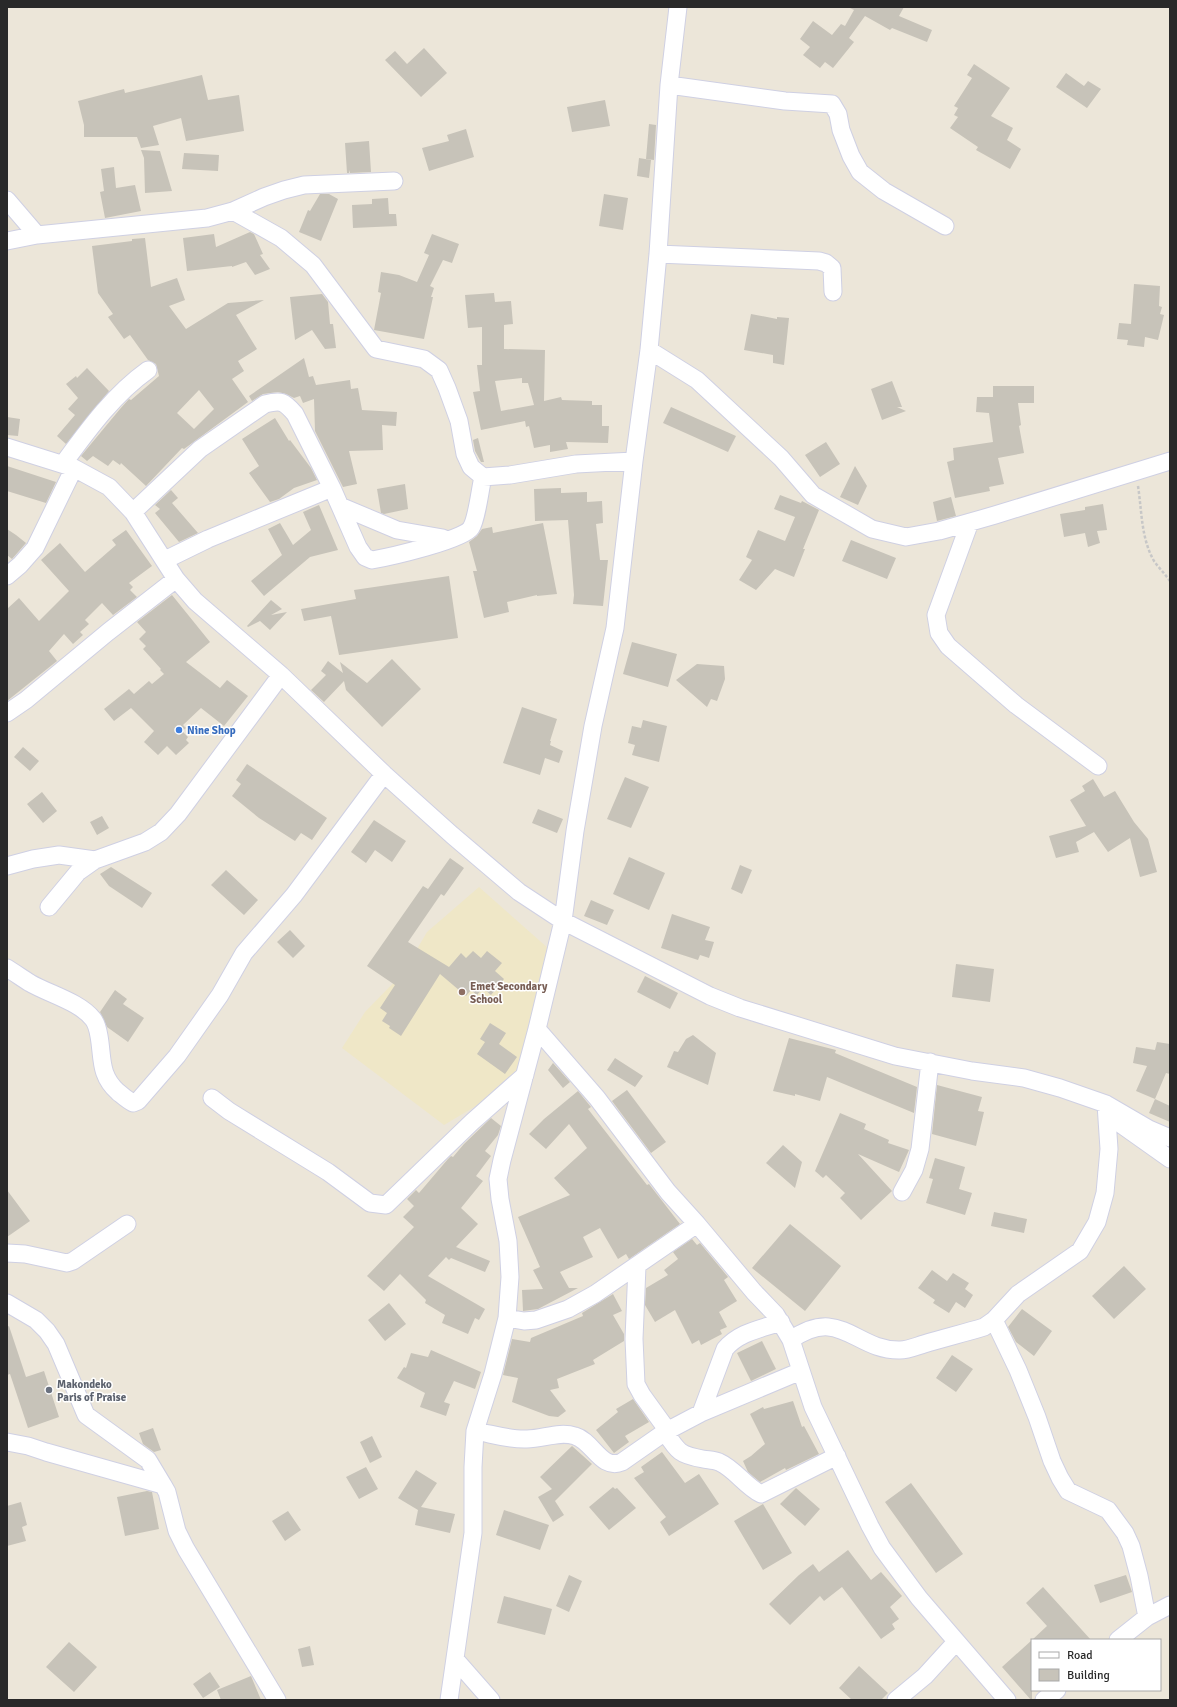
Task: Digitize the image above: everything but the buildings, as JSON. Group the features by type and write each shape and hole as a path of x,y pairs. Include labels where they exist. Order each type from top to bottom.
{"street":[{"path":"449,1700 473,1533 473,1467 475,1431 493,1374 507,1318 510,1277 508,1241 498,1180 563,921 575,831 593,726 614,628 649,350 658,254 670,85 678,7"},
{"path":"670,85 785,101 832,104 838,114 841,130 851,156 860,172 884,191 945,226"},
{"path":"7,241 37,235 207,218 233,211 264,197 304,185 394,181"},
{"path":"7,200 37,235"},
{"path":"233,211 281,238 313,265 376,349 424,359 439,370 448,388 459,421 465,454 471,467 483,477 576,464 634,460"},
{"path":"658,254 819,261 826,263 832,268 833,292"},
{"path":"649,350 697,380 781,458 813,495 872,529 906,537 939,531 1170,461"},
{"path":"7,576 20,565 35,548 68,466 94,422 129,386 148,370"},
{"path":"133,512 200,449 265,404 277,401 286,403 294,414 332,488 358,547 365,557 372,560 451,540 464,534 471,528 483,477"},
{"path":"7,447 68,466 109,487 133,512 176,579 196,601 281,675 384,774 519,892 563,921 710,996 740,1008 896,1056 972,1071 1024,1078 1060,1088 1149,1130 1170,1138"},
{"path":"165,560 208,539 332,488"},
{"path":"340,506 397,530 451,540"},
{"path":"970,522 936,615 939,633 948,646 1016,705 1098,766"},
{"path":"7,713 176,579"},
{"path":"49,906 78,872 95,860 146,842 161,832 178,814 281,675"},
{"path":"7,968 30,983 71,1002 92,1018 97,1024 101,1046 101,1059 110,1085 132,1103 138,1101 177,1056 220,995 244,953 294,895 384,774"},
{"path":"7,866 33,859 59,855 95,860"},
{"path":"537,1029 597,1098 668,1192 781,1322 791,1340 813,1407 882,1548 918,1598 1007,1700"},
{"path":"902,1192 914,1170 920,1149 930,1062"},
{"path":"212,1098 328,1172 370,1203 386,1205 472,1122 525,1075"},
{"path":"1107,1109 1170,1159"},
{"path":"791,1340 804,1332 822,1326 842,1330 882,1348 902,1350 984,1327 994,1320 1018,1294 1080,1251 1094,1228 1105,1193 1109,1149 1107,1109"},
{"path":"7,1253 25,1254 67,1263 73,1261 127,1224"},
{"path":"507,1318 536,1320 568,1308 595,1294 697,1224"},
{"path":"637,1266 634,1339 636,1384 674,1446 682,1454 718,1462 729,1468 754,1491 761,1494 837,1456"},
{"path":"7,1304 36,1320 47,1331 59,1350 86,1415 148,1460 167,1492 177,1531 186,1549 277,1700"},
{"path":"994,1320 1018,1370 1037,1417 1052,1461 1060,1478 1068,1491 1108,1510 1125,1533 1131,1546 1139,1576 1147,1617"},
{"path":"701,1413 725,1349 731,1342 739,1336 781,1322"},
{"path":"475,1431 527,1439 568,1434 578,1437 608,1464 615,1465 622,1462 666,1432 701,1413 802,1371"},
{"path":"7,1442 28,1446 163,1485"},
{"path":"1119,1639 1147,1617 1170,1605"},
{"path":"896,1700 925,1676 956,1642"},
{"path":"455,1659 491,1700"},
{"path":"1044,1700 1056,1691"}],"path":[{"path":"1136,472 1142,527 1146,543 1155,562 1170,581"}],"shaded area":[{"name":"Emet Secondary School","path":"479,887 549,949 518,1081 444,1125 342,1048 365,1012 403,973 427,932"}],"place":[{"name":"Nine Shop","path":"179,730"},
{"name":"Emet Secondary School","path":"462,992"},
{"name":"Makondeko Paris of Praise","path":"49,1390"}]}
